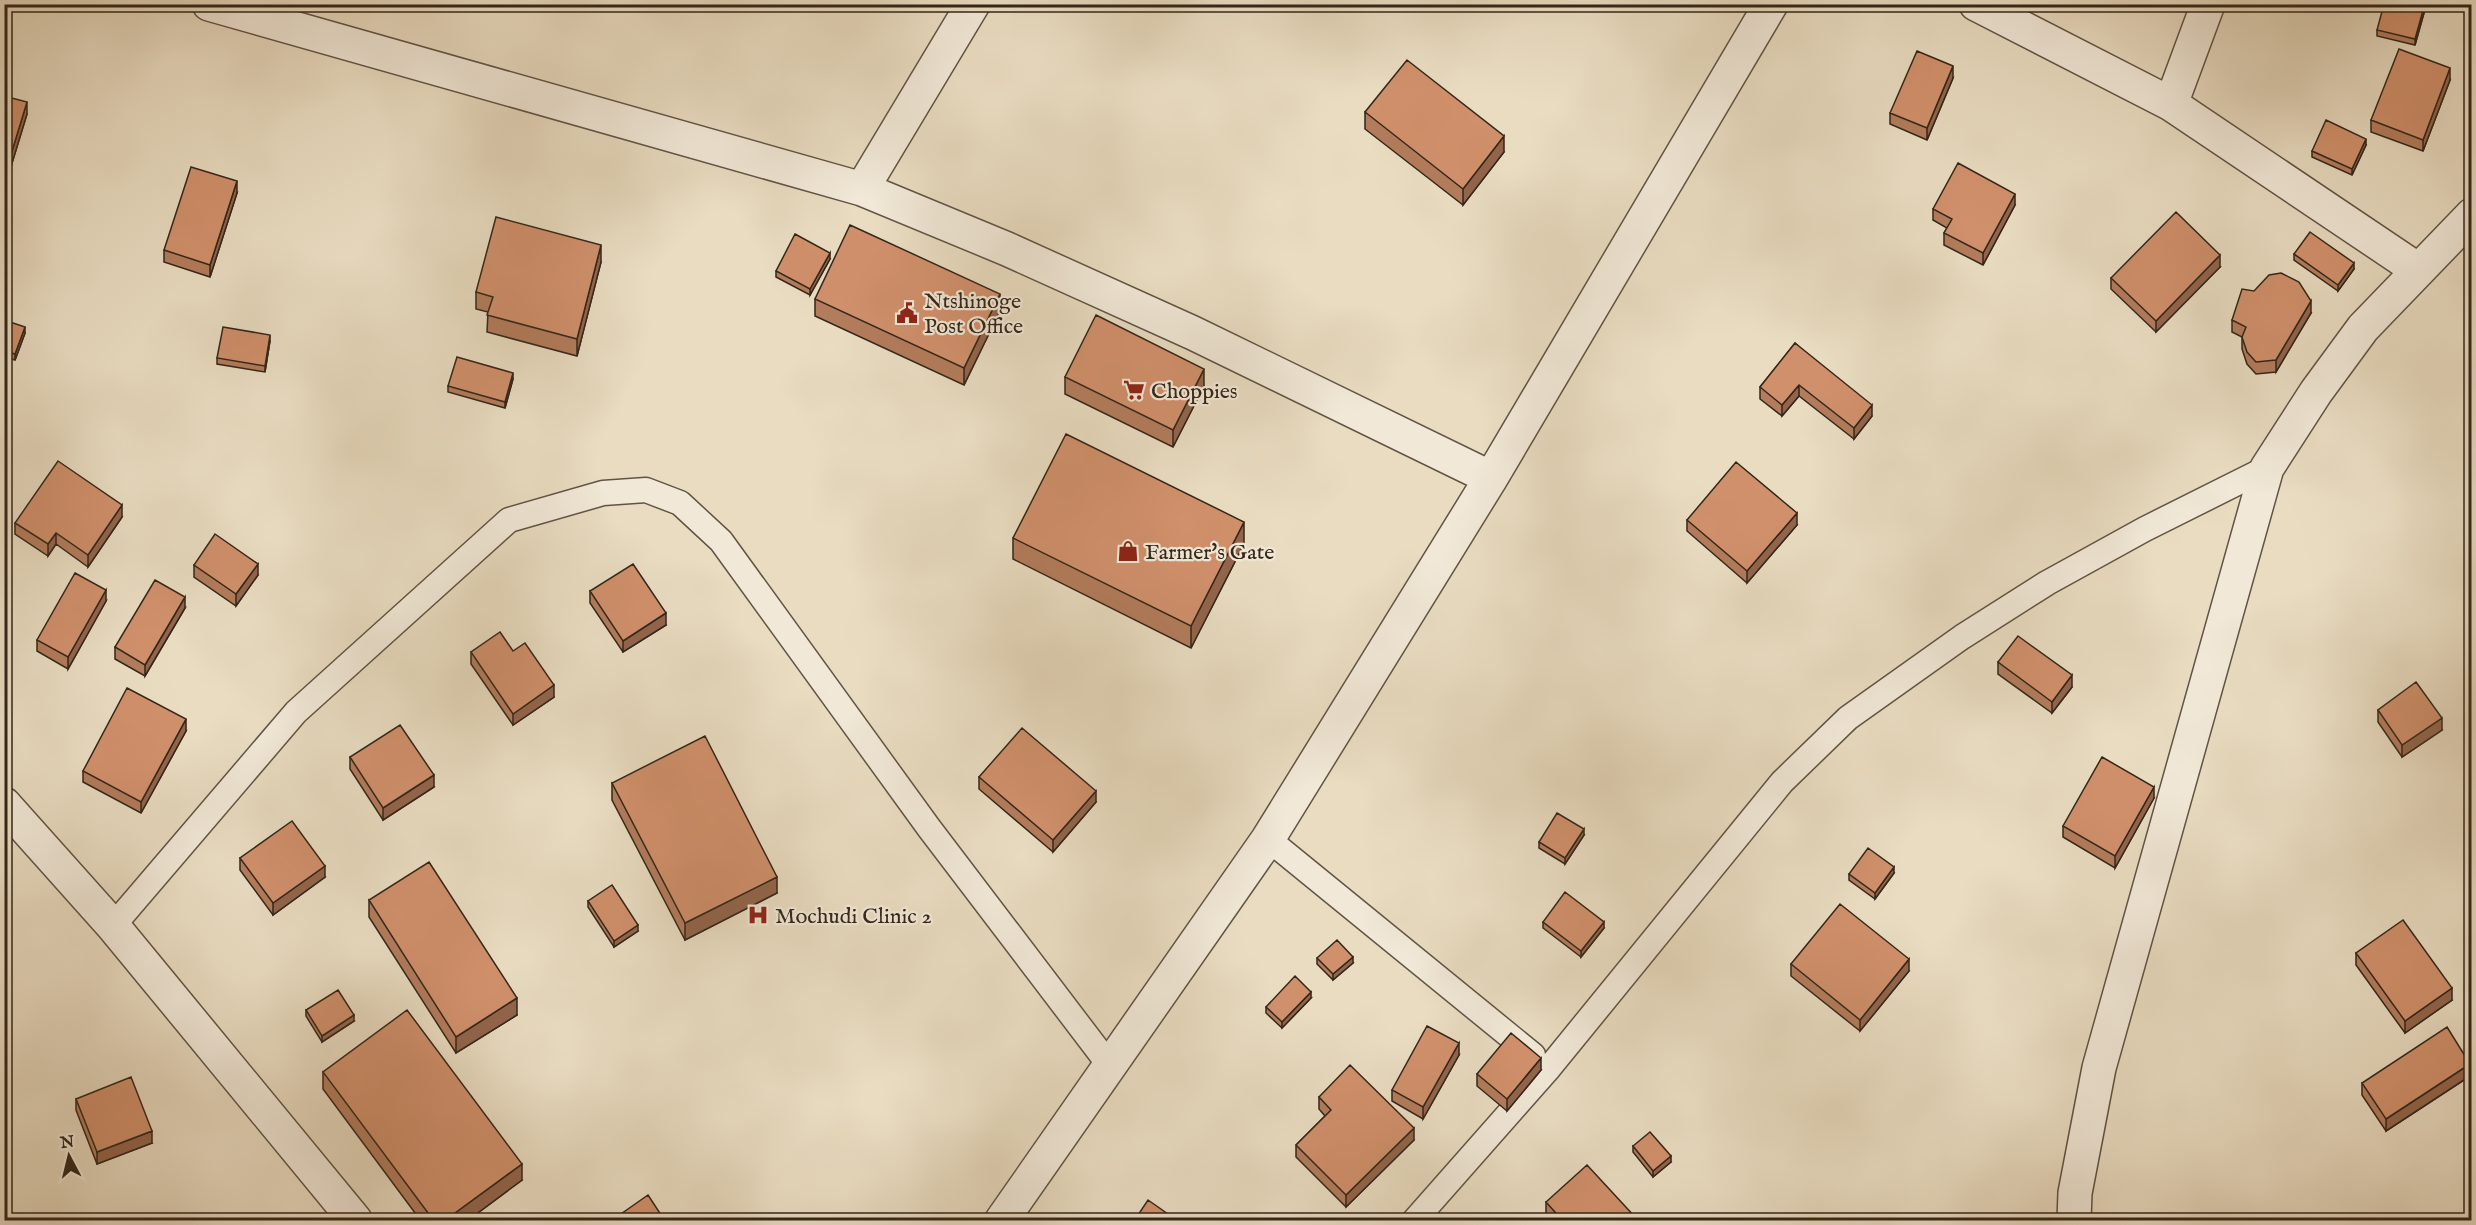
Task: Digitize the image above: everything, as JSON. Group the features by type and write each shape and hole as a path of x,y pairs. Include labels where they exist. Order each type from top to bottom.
{"street":[{"path":"209,4 862,189 1007,249 1193,333 1491,478"},
{"path":"862,189 973,4"},
{"path":"1002,1221 1268,839 1491,478 1771,4"},
{"path":"1976,4 2171,104 2418,270"},
{"path":"2171,104 2208,4"},
{"path":"2074,1221 2075,1193 2099,1068 2267,468 2316,392 2363,328 2472,215"},
{"path":"4,804 113,926 355,1221"}],"lane":[{"path":"1415,1221 1549,1068 1782,782 1848,718 1962,637 2047,583 2145,529 2267,468"},
{"path":"113,926 296,712 508,520 603,493 646,490 680,503 721,541 928,828 1110,1066"},
{"path":"1268,839 1549,1068"}],"building":[{"path":"2384,4 2414,4 2424,7 2415,39 2377,30"},
{"path":"2399,49 2450,68 2423,140 2371,120"},
{"path":"1917,51 1953,66 1927,128 1890,113"},
{"path":"1407,60 1504,136 1463,189 1365,112"},
{"path":"4,96 27,102 9,161 4,160"},
{"path":"2326,120 2366,139 2352,169 2312,151"},
{"path":"1958,163 2015,194 1983,253 1944,233 1952,219 1933,209"},
{"path":"191,167 237,181 210,265 164,250"},
{"path":"2176,212 2220,255 2156,321 2111,278"},
{"path":"496,217 601,245 577,339 487,315 493,297 476,292"},
{"name":"Ntshinoge Post Office","path":"850,225 1000,294 964,368 815,299"},
{"path":"2310,232 2354,263 2338,285 2294,254"},
{"path":"795,234 830,253 810,289 776,271"},
{"path":"2281,273 2299,282 2311,301 2276,360 2256,362 2247,352 2242,337 2246,327 2232,320 2242,289 2254,291 2269,275"},
{"name":"Choppies","path":"1096,315 1204,369 1173,430 1065,377"},
{"path":"4,320 25,327 15,354 4,351"},
{"path":"223,327 270,335 265,366 217,358"},
{"path":"1795,343 1872,405 1854,428 1799,385 1782,405 1760,387"},
{"path":"457,357 513,373 505,402 448,386"},
{"name":"Farmer's Gate","path":"1066,434 1244,522 1191,626 1013,538"},
{"path":"58,461 122,505 88,555 56,533 48,544 15,523"},
{"path":"1736,462 1797,513 1747,571 1687,520"},
{"path":"215,534 258,564 236,594 194,565"},
{"path":"633,564 666,613 623,641 590,591"},
{"path":"75,573 106,590 68,657 37,640"},
{"path":"155,580 185,597 145,665 115,647"},
{"path":"500,632 513,651 525,643 554,685 513,714 471,652"},
{"path":"2018,636 2072,675 2052,702 1998,662"},
{"path":"2416,682 2442,718 2402,745 2378,710"},
{"path":"127,688 186,719 141,802 83,771"},
{"path":"400,725 434,775 383,808 350,757"},
{"path":"1022,728 1096,791 1053,840 979,777"},
{"path":"705,736 777,877 685,923 612,783"},
{"path":"2102,757 2154,787 2115,856 2063,826"},
{"path":"1557,813 1584,829 1565,858 1539,842"},
{"path":"292,821 325,866 273,903 240,858"},
{"path":"1868,848 1894,867 1875,893 1849,874"},
{"path":"429,862 517,998 456,1037 369,900"},
{"path":"612,885 638,925 614,941 588,901"},
{"path":"1565,892 1604,922 1581,951 1543,922"},
{"path":"1840,904 1909,959 1860,1020 1791,964"},
{"path":"2403,920 2452,988 2405,1021 2356,953"},
{"path":"1337,940 1353,957 1333,974 1317,958"},
{"path":"1295,976 1311,992 1282,1022 1266,1007"},
{"path":"338,990 354,1015 322,1036 306,1010"},
{"path":"407,1010 522,1164 444,1221 434,1221 323,1072"},
{"path":"1427,1026 1459,1043 1423,1107 1392,1090"},
{"path":"2447,1027 2470,1064 2386,1119 2362,1083"},
{"path":"1511,1033 1541,1058 1507,1099 1477,1074"},
{"path":"1350,1065 1414,1128 1346,1195 1296,1145 1331,1110 1319,1097"},
{"path":"131,1077 152,1131 97,1152 76,1099"},
{"path":"1650,1132 1671,1156 1653,1171 1633,1146"},
{"path":"1587,1165 1636,1218 1633,1221 1563,1221 1546,1202"},
{"path":"648,1195 665,1221 611,1221"},
{"path":"1148,1200 1178,1221 1134,1221"}],"place":[{"name":"Ntshinoge Post Office","path":"907,313"},
{"name":"Choppies","path":"1134,390"},
{"name":"Farmer's Gate","path":"1128,551"},
{"name":"Mochudi Clinic 2","path":"758,915"}]}
